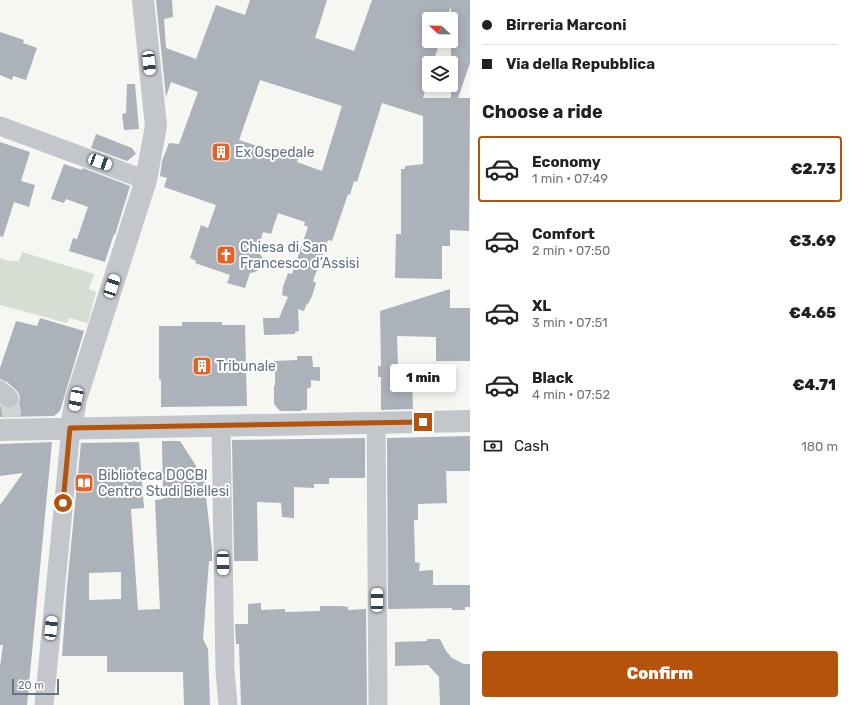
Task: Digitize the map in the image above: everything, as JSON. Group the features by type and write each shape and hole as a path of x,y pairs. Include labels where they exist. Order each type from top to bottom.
{"street":[{"path":"44,705 70,428 76,399 146,180 156,126 143,0"},
{"path":"0,126 146,180"},
{"path":"8,425 70,428 470,421"},
{"path":"376,423 378,705"},
{"path":"221,426 225,670 228,705"}],"shaded area":[{"path":"22,252 94,274 89,289 96,292 88,323 69,318 67,323 0,305 0,258 9,261 19,261"}],"building":[{"name":"Ex Ospedale","path":"156,0 172,0 173,17 164,19 166,48 196,59 216,5 245,15 250,0 327,0 315,38 354,51 372,0 470,0 470,63 458,98 470,98 469,231 450,230 450,246 442,246 442,279 395,278 396,234 401,234 401,169 405,169 405,166 423,164 423,116 382,103 357,182 354,181 350,195 348,194 332,241 328,240 313,281 316,283 312,296 304,311 298,309 299,331 295,332 295,334 264,335 263,318 279,318 288,297 282,295 283,287 288,273 292,274 308,227 304,225 305,222 278,213 271,234 263,232 257,250 263,258 263,264 260,269 250,273 245,288 227,283 230,275 195,263 196,261 190,258 201,225 208,228 216,205 164,187 167,178 160,176 162,161 169,143 179,144 198,92 171,82 166,97","holes":["451,6 451,12 458,12 458,48 451,48 451,56 458,56 458,92 451,92 451,98 423,98 425,92 422,92 422,56 435,56 438,48 422,48 422,12 449,12","260,80 342,106 322,171 297,162 298,159 239,140"]},
{"path":"0,32 24,40 23,43 37,48 26,80 13,76 12,80 0,75"},
{"path":"127,84 135,84 139,129 124,130 122,114 126,113"},
{"path":"96,134 132,148 136,154 127,161 91,148"},
{"path":"0,142 30,152 21,181 35,185 29,207 14,202 3,237 0,236"},
{"path":"64,164 82,170 83,168 130,186 105,262 69,251 73,238 77,239 88,207 66,199 64,203 51,199"},
{"path":"450,289 450,308 470,308 470,361 436,361 436,337 397,336 398,366 415,365 416,378 412,378 413,409 381,410 381,377 378,377 378,366 381,366 380,311"},
{"path":"40,318 84,331 60,411 54,416 0,417 0,405 6,409 12,409 17,406 20,400 19,394 16,390 7,382 0,379 0,368 16,321 37,326"},
{"name":"Tribunale","path":"182,322 222,322 222,325 245,325 247,406 161,407 161,380 159,379 159,326 182,326"},
{"path":"297,356 312,356 313,367 320,367 320,381 311,380 311,387 307,389 307,410 280,411 274,404 274,361 297,360"},
{"path":"470,436 470,471 446,471 447,503 418,504 418,520 414,520 415,562 420,563 419,571 433,570 433,585 470,585 470,607 465,607 465,610 452,610 452,608 388,609 387,438"},
{"path":"365,438 365,478 329,478 329,484 314,484 314,488 294,487 294,518 282,517 281,503 257,502 258,561 234,561 232,440"},
{"path":"162,441 180,441 204,478 212,550 212,561 209,561 203,639 208,649 210,705 184,705 183,672 107,672 107,656 62,656 81,443 139,442 144,508 131,509 138,610 160,609 155,500 163,499","holes":["121,572 121,599 89,600 89,573"]},
{"path":"52,442 27,705 0,705 0,667 3,645 0,645 0,505 23,473 0,476 0,444"},
{"path":"261,603 261,610 285,609 285,612 320,611 320,606 348,607 348,610 366,609 367,705 241,705 239,644 236,644 235,624 248,624 248,604"},
{"path":"427,639 440,639 446,651 452,658 464,664 470,664 470,705 440,705 439,677 428,665 395,666 395,642 427,641"}],"tunnel":[{"path":"9,398 12,417"}],"place":[{"name":"Ex Ospedale","path":"221,152"},
{"name":"Chiesa di San Francesco d’Assisi","path":"226,255"},
{"name":"Tribunale","path":"202,366"},
{"name":"Biblioteca DOCBI Centro Studi Biellesi","path":"84,483"}],"route":[{"path":"63,503 70,428 423,422"}]}
